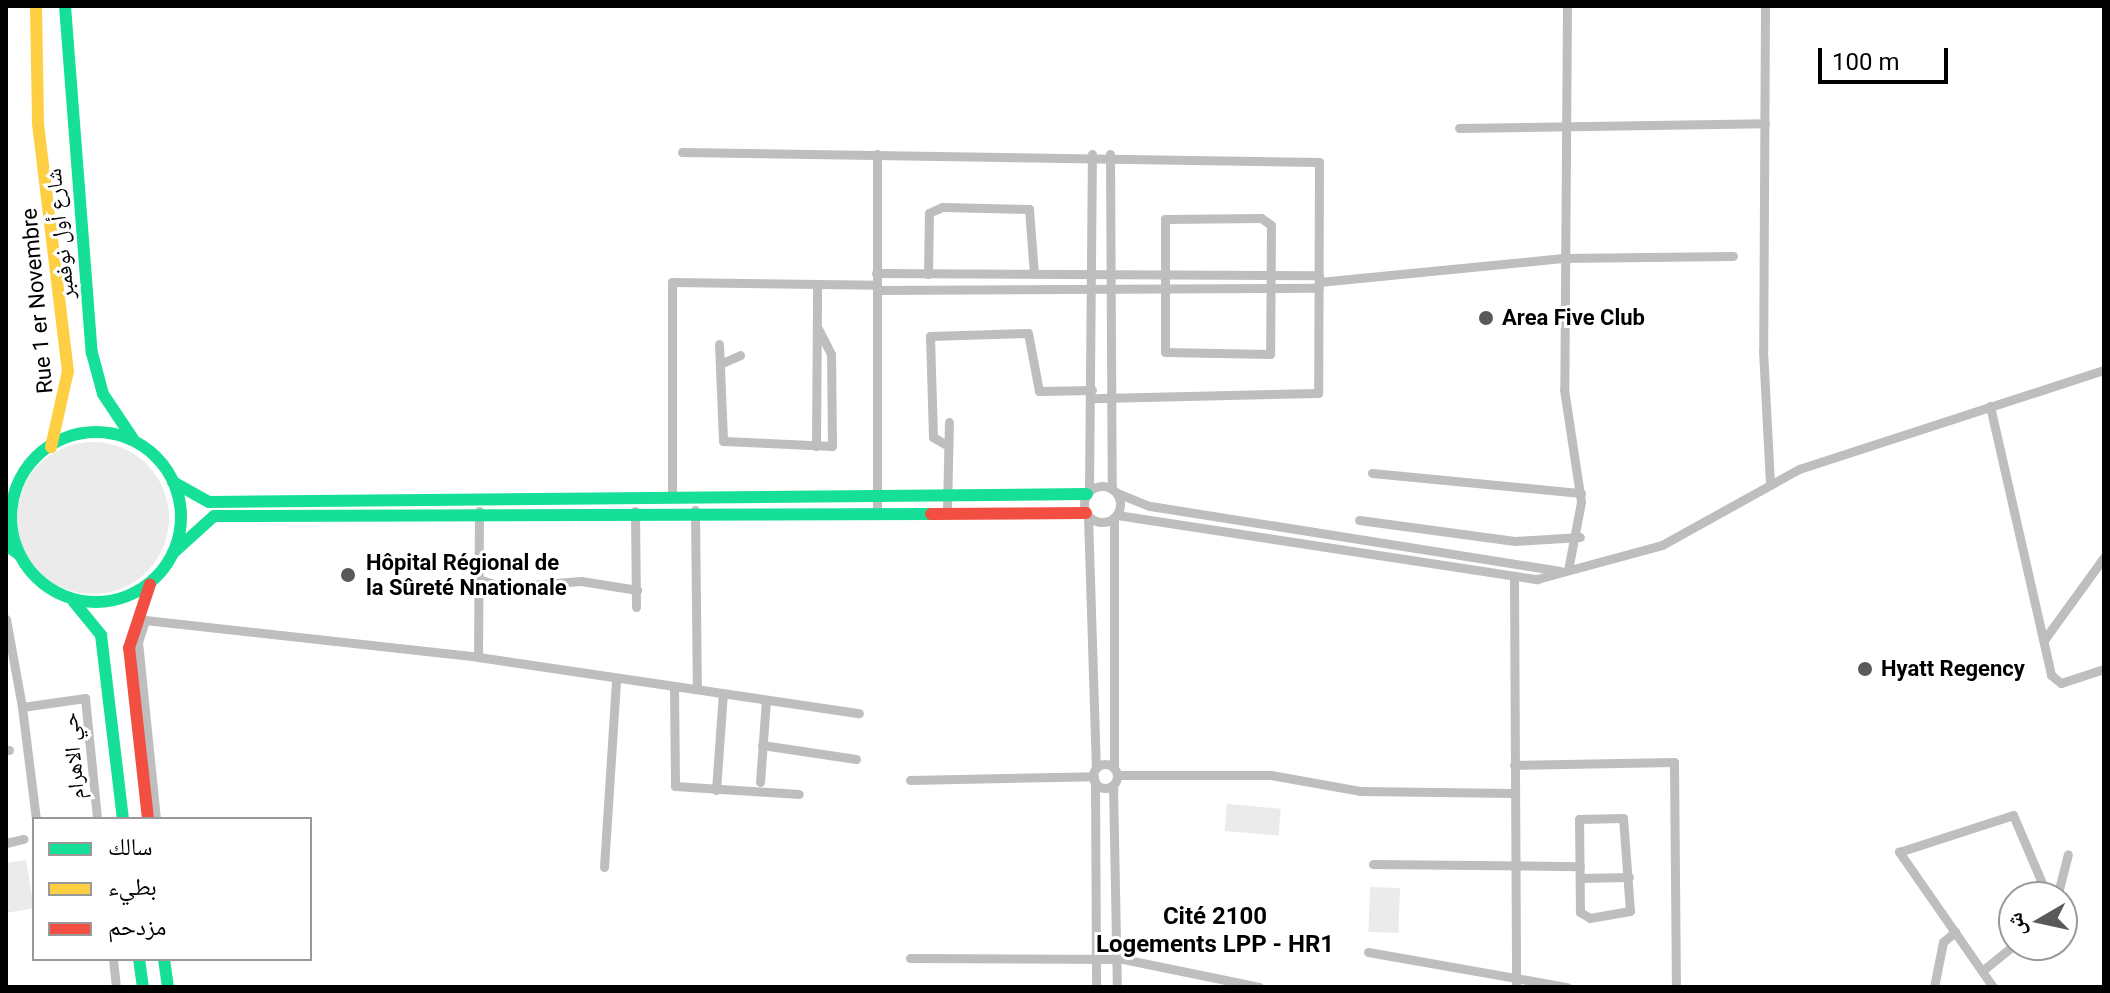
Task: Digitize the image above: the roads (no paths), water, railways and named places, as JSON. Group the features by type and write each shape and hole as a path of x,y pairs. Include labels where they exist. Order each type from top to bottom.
{"main road":[{"name":"Rue 1 er Novembre","path":"36,6 38,124 68,371 51,447"},
{"name":"شارع أول نوفمبر","path":"65,6 92,353 103,394 139,445"},
{"path":"20,555 9,511 23,474 51,447 82,433 139,445 173,482 209,502 479,511 498,505 635,510 947,509 1087,514"},
{"path":"173,482 180,518 173,553"},
{"path":"148,817 129,648 150,583 173,553 214,516 672,497 1088,492"},
{"path":"6,545 63,596 88,611 101,635 123,817"},
{"path":"63,596 108,602 150,583"},
{"path":"139,961 143,987"},
{"path":"164,961 171,987"}],"street":[{"path":"1564,571 1580,537 1581,493 1564,389 1567,6"},
{"path":"1765,6 1770,484"},
{"path":"1459,128 1765,123"},
{"path":"682,152 1110,154 1319,162 1318,393 1109,398 1039,391 1028,333 930,336 932,427 945,444"},
{"path":"877,154 877,510"},
{"path":"1092,154 1092,394 1087,514 1095,775 1096,987"},
{"path":"1110,154 1109,398 1115,491 1117,987"},
{"path":"928,274 929,213 956,207 1029,209 1034,274"},
{"path":"1170,217 1266,221 1274,235 1270,354 1172,356 1164,348 1163,274 1170,217"},
{"path":"672,497 672,282 876,288 1274,288 1563,258 1733,256"},
{"path":"876,273 1275,275 1319,282"},
{"path":"816,446 817,284"},
{"path":"719,344 723,441 832,446 831,354 817,327"},
{"path":"720,364 740,355"},
{"path":"1087,514 1514,579 1564,571 1682,537 1770,484 1990,406 2104,370"},
{"path":"1990,406 2055,681 2104,669"},
{"path":"947,509 945,444 949,422"},
{"path":"1372,473 1581,493"},
{"path":"1088,492 1115,491 1150,506 1564,571"},
{"path":"635,510 636,607"},
{"path":"695,510 697,689"},
{"path":"478,657 479,511"},
{"path":"1359,520 1515,541 1580,537"},
{"path":"2044,640 2104,557"},
{"path":"478,579 505,587 581,581 637,590"},
{"path":"1514,579 1516,987"},
{"path":"6,619 22,707 36,817"},
{"path":"156,817 138,642 142,621 478,657 616,682 697,689 859,713"},
{"path":"604,867 616,682"},
{"path":"674,687 675,786 799,794"},
{"path":"716,790 723,693"},
{"name":"حي الاهرام","path":"22,707 85,698 97,817"},
{"path":"760,782 766,700"},
{"path":"762,745 856,759"},
{"path":"1514,765 1674,762 1676,987"},
{"path":"1095,775 1115,776"},
{"path":"910,780 1095,775 1271,775 1360,791 1514,793"},
{"path":"1993,987 1899,852 2013,815 2041,881"},
{"path":"1623,818 1629,877 1630,911 1623,917 1580,912 1579,819 1623,818"},
{"path":"6,843 24,839"},
{"path":"2061,881 2068,854"},
{"path":"1373,864 1580,866"},
{"path":"1580,878 1629,877"},
{"path":"1934,987 1943,942 1955,932"},
{"path":"1368,952 1517,975 1567,987"},
{"path":"910,958 1117,959 1259,987"},
{"path":"1982,971 1998,958"},
{"path":"113,961 116,987"},
{"path":"171,961 171,987"}],"place":[{"name":"Area Five Club","path":"1486,318"},
{"name":"Hôpital Régional de la Sûreté Nnationale","path":"348,575"},
{"name":"Hyatt Regency","path":"1865,669"}],"district":[{"name":"Cité 2100 Logements LPP - HR1","path":"1215,931"}]}
